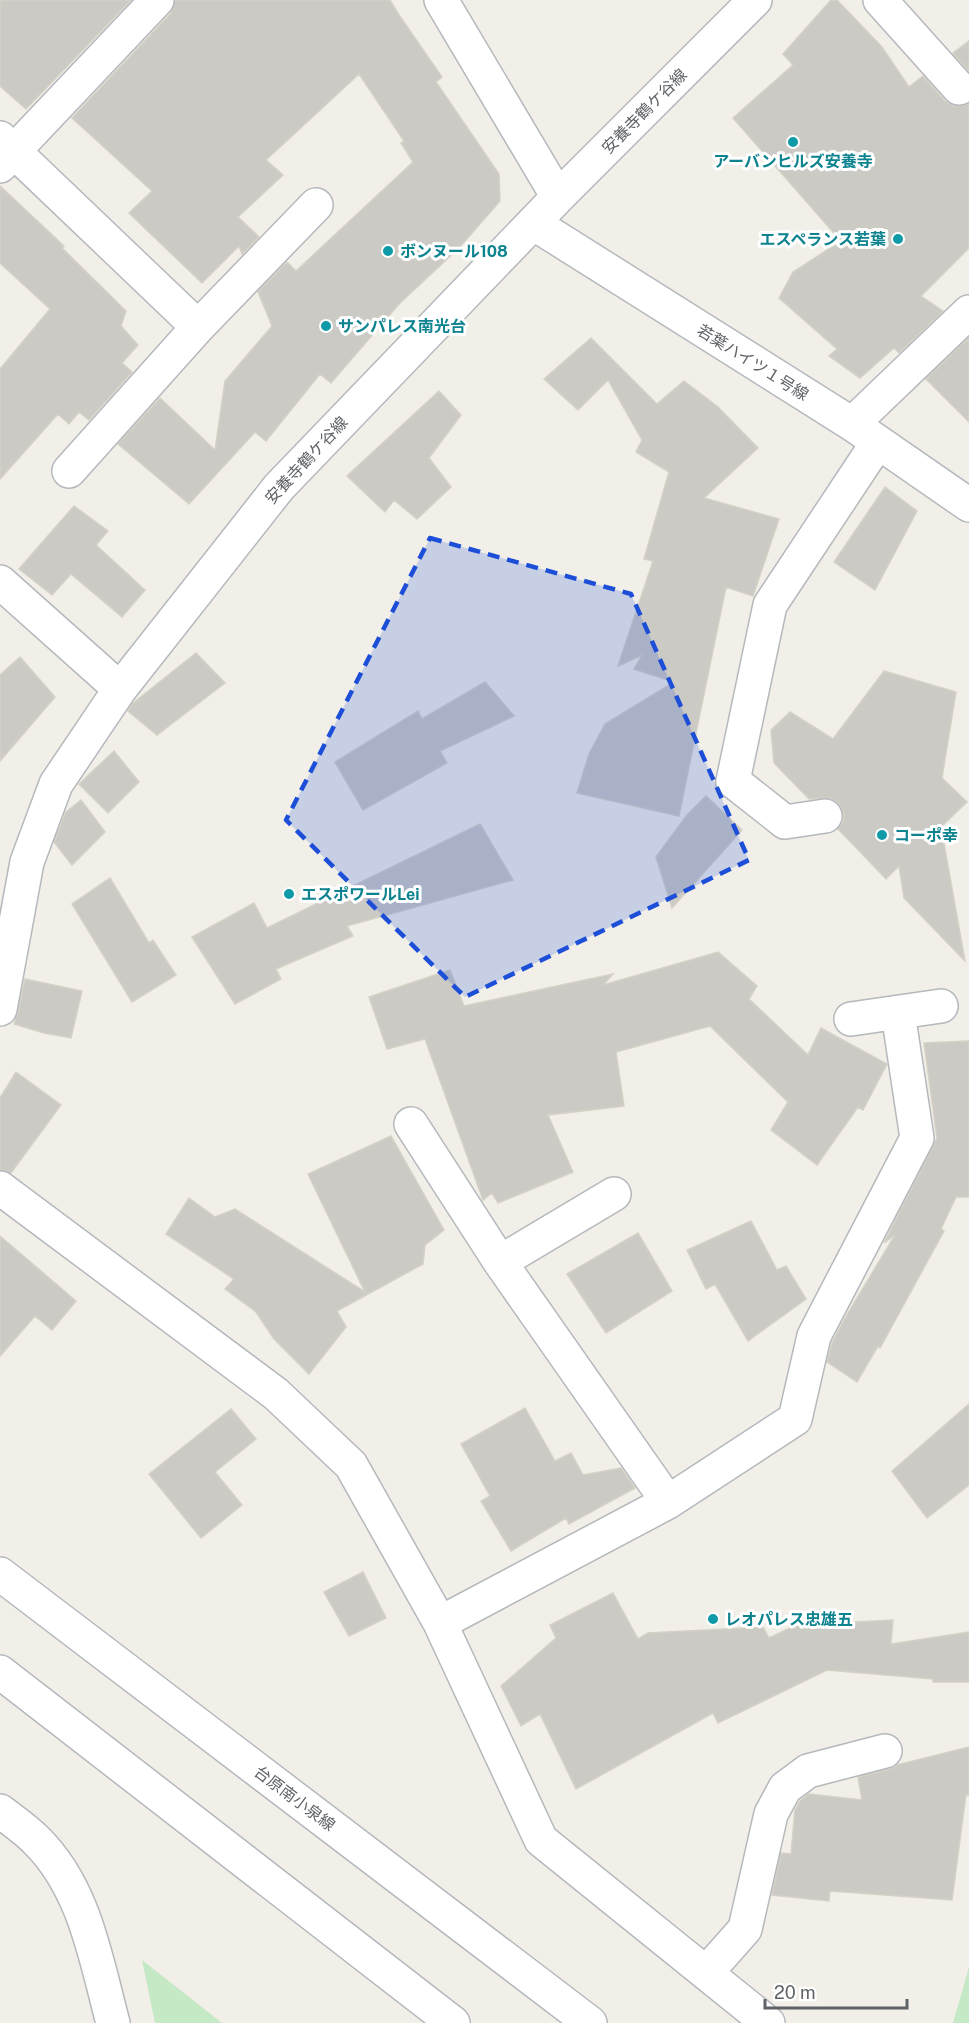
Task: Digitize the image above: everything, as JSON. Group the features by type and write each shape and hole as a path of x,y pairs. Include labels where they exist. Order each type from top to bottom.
{"street":[{"path":"157,0 5,151 198,327"},
{"path":"441,0 558,197"},
{"path":"880,0 959,88"},
{"name":"安養寺鶴ケ谷線","path":"0,1009 27,862 56,784 120,689 279,487 744,3"},
{"path":"69,471 198,327 316,205"},
{"name":"若葉ハイツ１号線","path":"533,223 865,433 969,505"},
{"path":"825,816 785,822 733,781 770,605 865,433 969,312"},
{"path":"0,582 120,689"},
{"path":"851,1019 941,1006"},
{"path":"440,1623 668,1502 795,1419 814,1335 917,1138 898,1013"},
{"path":"411,1124 500,1262 668,1502"},
{"path":"0,1188 276,1394 351,1465 440,1623 541,1840 768,2023"},
{"path":"500,1262 614,1194"},
{"name":"台原南小泉線","path":"0,1574 590,2023"},
{"path":"0,1672 453,2023"},
{"path":"706,1973 746,1929 771,1814 785,1788 808,1771 885,1751"},
{"path":"0,1811 36,1840 62,1872 86,1920 113,2023"}],"highlighted area":[{"path":"430,538 631,594 749,860 465,997 286,820"}],"green space":[{"path":"142,1960 222,2023 155,2023"},
{"path":"969,1967 969,2023 953,2023"}],"building":[{"path":"0,0 131,0 26,109 0,86"},
{"path":"175,0 390,0 442,77 436,82 499,174 500,201 459,248 400,303 331,383 320,374 266,441 255,432 189,504 118,444 160,398 215,450 225,381 272,326 258,292 287,262 296,271 413,162 401,143 404,141 359,74 266,160 283,175 238,217 259,237 242,254 239,246 202,283 129,213 152,191 72,118 171,13"},
{"path":"831,0 837,0 882,47 909,87 923,76 945,101 953,106 969,103 969,248 921,296 943,311 899,353 894,348 860,378 829,356 837,349 779,298 793,272 841,241 733,118 793,65 783,54"},
{"path":"969,41 969,71 953,53"},
{"path":"0,186 64,246 62,248 126,311 121,326 138,345 122,363 132,372 89,420 79,412 69,424 58,414 0,479 0,369 50,309 0,263"},
{"path":"591,338 657,404 684,381 718,407 758,448 704,498 779,519 753,596 726,587 679,816 577,793 589,754 605,724 674,682 634,669 642,655 618,666 653,561 644,559 669,472 636,452 642,440 608,380 578,410 544,379"},
{"path":"969,338 969,422 926,379"},
{"path":"439,391 461,415 429,458 451,487 417,519 394,500 385,512 347,476"},
{"path":"885,487 917,511 875,590 834,562"},
{"path":"74,506 108,531 96,545 145,590 122,617 71,574 52,595 19,569"},
{"path":"196,653 225,683 157,735 128,711 132,704"},
{"path":"20,657 55,697 0,761 0,675"},
{"path":"884,671 956,692 942,778 967,802 941,827 965,961 904,898 899,866 886,879 838,829 843,822 844,814 839,804 831,798 809,799 774,763 771,730 790,712 833,739"},
{"path":"485,682 514,716 440,751 447,763 363,810 335,762 418,711 422,719"},
{"path":"114,751 139,782 108,813 79,784"},
{"path":"706,796 742,830 672,908 656,857 687,815"},
{"path":"81,800 105,832 72,865 54,842 66,812"},
{"path":"480,824 513,880 347,926 353,936 276,969 281,979 235,1004 192,937 254,903 267,928"},
{"path":"110,878 149,943 153,940 176,975 132,1002 72,904"},
{"path":"718,952 757,986 749,999 808,1055 821,1028 887,1064 863,1110 858,1107 817,1165 771,1130 788,1102 710,1026 616,1052 624,1106 548,1115 573,1172 498,1203 492,1193 483,1200 425,1039 387,1049 369,997 450,970 464,1006 613,974 603,985"},
{"path":"25,979 82,991 71,1038 14,1024"},
{"path":"969,1041 969,1197 956,1197 941,1229 944,1231 880,1348 878,1346 857,1382 827,1362 832,1343 845,1318 895,1235 884,1243 937,1138 924,1043"},
{"path":"16,1072 61,1105 11,1173 0,1170 0,1098"},
{"path":"391,1136 444,1230 425,1245 423,1264 337,1311 346,1327 309,1374 274,1339 256,1312 225,1289 234,1279 166,1234 189,1198 215,1217 235,1209 365,1292 308,1174"},
{"path":"751,1221 777,1270 786,1266 806,1299 748,1341 715,1284 706,1289 687,1250"},
{"path":"638,1233 672,1291 606,1333 567,1274"},
{"path":"0,1236 76,1301 52,1330 35,1316 0,1356"},
{"path":"969,1404 969,1485 927,1518 892,1471"},
{"path":"525,1408 555,1461 571,1453 583,1475 621,1468 635,1488 569,1524 566,1518 511,1551 481,1501 490,1496 461,1444"},
{"path":"231,1409 256,1439 215,1472 242,1505 201,1538 149,1474"},
{"path":"363,1572 386,1618 349,1636 324,1592"},
{"path":"613,1593 638,1639 648,1633 763,1627 769,1638 796,1625 893,1620 891,1644 969,1632 969,1682 933,1682 933,1679 827,1670 718,1723 713,1713 576,1789 540,1714 521,1726 501,1686 556,1638 550,1625"},
{"path":"969,1747 969,1795 966,1795 952,1900 830,1891 829,1901 772,1895 781,1853 791,1854 795,1810 800,1801 809,1794 862,1800 858,1777"}],"place":[{"name":"アーバンヒルズ安養寺","path":"793,142"},
{"name":"エスペランス若葉","path":"898,239"},
{"name":"ボンヌール108","path":"388,251"},
{"name":"サンパレス南光台","path":"326,326"},
{"name":"コーポ幸","path":"882,835"},
{"name":"エスポワールLei","path":"289,894"},
{"name":"レオパレス忠雄五","path":"713,1619"}]}
